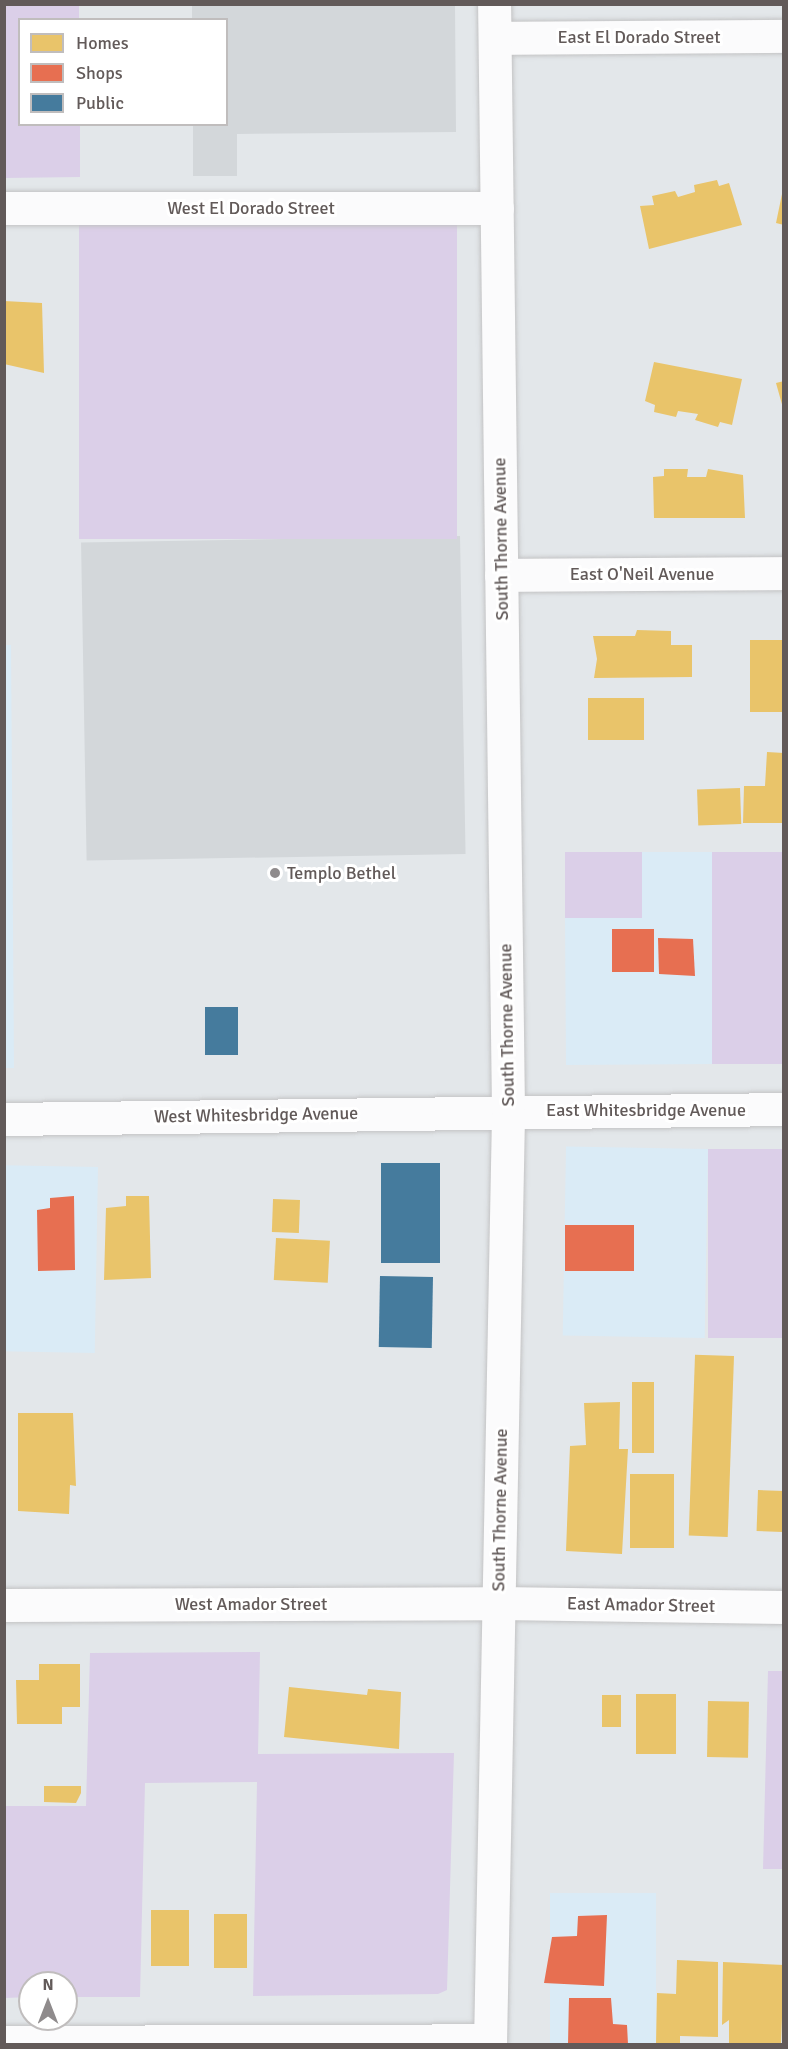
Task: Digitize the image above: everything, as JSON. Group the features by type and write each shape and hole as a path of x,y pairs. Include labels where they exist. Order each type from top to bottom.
{"street":[{"name":"South Thorne Avenue","path":"490,2042 508,1111 494,4"},
{"name":"East El Dorado Street","path":"495,38 783,36"},
{"name":"West El Dorado Street","path":"4,208 497,208"},
{"name":"East O'Neil Avenue","path":"501,575 783,573"},
{"name":"East Whitesbridge Avenue","path":"508,1111 783,1109"},
{"name":"West Whitesbridge Avenue","path":"4,1119 508,1111"},
{"name":"West Amador Street","path":"4,1605 498,1603"},
{"name":"East Amador Street","path":"498,1603 783,1607"},
{"path":"4,2042 490,2042"}],"shaded area":[{"path":"4,5 79,5 79,18 18,18 18,126 80,126 80,177 5,178"},
{"path":"192,5 455,5 456,132 237,134 237,176 193,176 193,126 228,126 228,18 192,18"},
{"path":"79,220 457,220 457,539 79,539"},
{"path":"460,536 466,854 87,861 81,543"},
{"path":"4,645 11,645 14,1068 4,1068"},
{"path":"565,852 642,852 642,918 565,918"},
{"path":"642,852 712,852 714,1064 566,1065 565,918 642,918"},
{"path":"712,852 783,852 783,1064 712,1064"},
{"path":"566,1147 708,1149 705,1338 563,1335"},
{"path":"708,1149 783,1149 783,1338 708,1338"},
{"path":"4,1165 98,1167 95,1353 4,1351"},
{"path":"260,1652 258,1754 454,1753 447,1990 438,1994 253,1996 257,1782 145,1783 140,1997 78,1997 78,1971 18,1971 18,1997 5,1998 5,1806 86,1806 90,1653"},
{"path":"768,1671 783,1671 783,1869 763,1869"},
{"path":"550,1893 656,1893 656,2044 550,2044"}],"building: Homes":[{"path":"717,180 719,186 729,183 742,225 649,249 640,206 654,205 652,196 675,191 678,197 695,192 694,185"},
{"path":"782,194 784,194 784,225 776,223"},
{"path":"4,301 42,303 44,373 4,364"},
{"path":"654,362 742,379 732,425 720,422 718,427 695,420 698,414 678,411 676,417 654,412 655,405 645,401"},
{"path":"784,381 784,408 783,408 776,383"},
{"path":"664,469 688,469 687,477 706,477 708,469 743,475 745,518 654,518 653,477 664,476"},
{"path":"637,630 671,631 671,645 692,645 692,677 594,678 597,659 593,636 635,636"},
{"path":"750,640 784,640 784,712 750,712"},
{"path":"588,698 644,698 644,740 588,740"},
{"path":"767,752 784,753 784,823 743,823 744,786 765,786"},
{"path":"740,788 741,824 698,825 697,790"},
{"path":"126,1196 149,1196 151,1278 104,1280 106,1208 126,1206"},
{"path":"273,1199 300,1200 299,1233 272,1232"},
{"path":"276,1238 330,1241 328,1283 274,1280"},
{"path":"695,1355 734,1356 728,1537 689,1536"},
{"path":"632,1382 654,1382 654,1453 632,1453"},
{"path":"620,1402 619,1449 628,1449 622,1554 566,1551 570,1446 586,1445 584,1403"},
{"path":"18,1413 73,1413 76,1486 70,1485 69,1514 18,1511"},
{"path":"630,1474 674,1474 674,1548 630,1548"},
{"path":"758,1490 784,1491 783,1532 757,1531"},
{"path":"39,1664 80,1664 80,1707 62,1707 62,1724 17,1724 16,1680 39,1680"},
{"path":"289,1687 367,1695 368,1689 401,1692 399,1749 284,1737"},
{"path":"636,1694 676,1694 676,1754 636,1754"},
{"path":"602,1695 621,1695 621,1727 602,1727"},
{"path":"708,1701 749,1702 748,1758 707,1757"},
{"path":"44,1786 81,1786 81,1793 76,1803 44,1802"},
{"path":"151,1910 189,1910 189,1966 151,1966"},
{"path":"214,1914 247,1914 247,1968 214,1968"},
{"path":"677,1960 718,1962 718,2037 680,2036 680,2044 656,2044 657,1993 676,1994"},
{"path":"723,1962 784,1965 781,2044 729,2044 729,2020 722,2025"}],"building: Shops":[{"path":"612,929 654,929 654,972 612,972"},
{"path":"658,938 693,939 695,976 659,974"},
{"path":"74,1196 75,1270 38,1271 37,1210 50,1208 50,1198"},
{"path":"565,1225 634,1225 634,1271 565,1271"},
{"path":"607,1915 604,1986 544,1983 552,1937 577,1936 578,1916"},
{"path":"569,1998 611,1998 613,2024 627,2025 628,2044 568,2044"}],"building: Public":[{"path":"205,1007 238,1007 238,1055 205,1055"},
{"path":"381,1163 440,1163 440,1263 381,1263"},
{"path":"380,1276 433,1277 432,1348 379,1347"}],"place":[{"name":"Templo Bethel","path":"275,873"}]}
